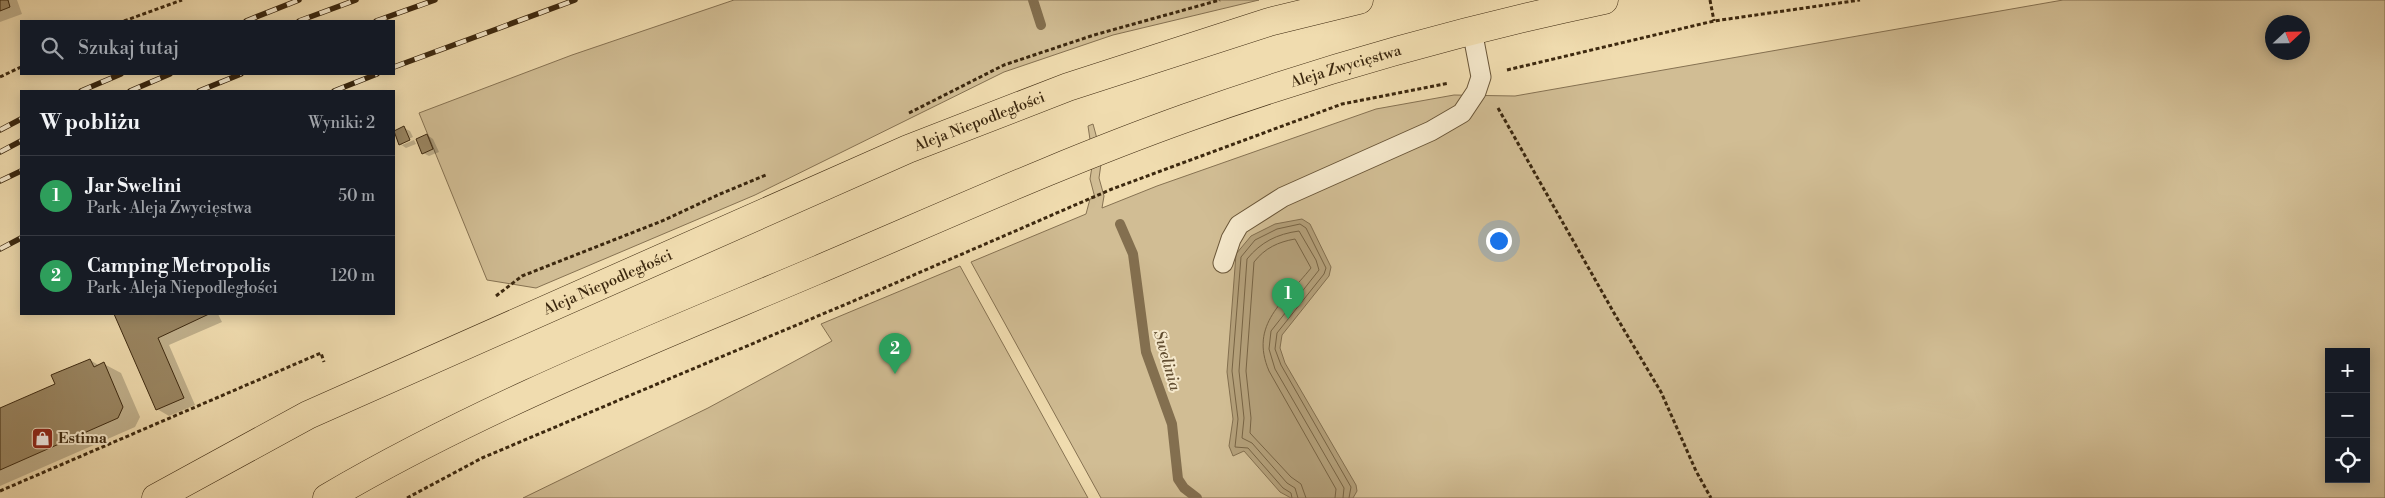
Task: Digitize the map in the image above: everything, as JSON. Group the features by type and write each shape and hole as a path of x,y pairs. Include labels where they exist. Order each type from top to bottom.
{"main road":[{"name":"Aleja Niepodległości","path":"156,498 308,415 908,149 1068,87 1269,22 1359,0"},
{"name":"Aleja Zwycięstwa","path":"327,498 436,439 597,363 1092,154 1184,118 1351,62 1472,30 1604,0"}],"lane":[{"path":"1223,263 1231,239 1239,225 1283,198 1431,131 1462,113 1476,92 1481,77 1472,30"}],"path":[{"path":"127,20 182,0"},
{"path":"1710,0 1714,21"},
{"path":"407,498 482,458 870,294 1112,189 1342,104 1481,77 1714,21 1860,0"},
{"path":"0,77 20,67"},
{"path":"1481,77 1614,314 1661,392 1696,471 1711,498"},
{"path":"0,491 320,353 324,362"}],"shaded area":[{"path":"734,0 1259,0 1113,35 1004,72 755,195 536,288 487,280 419,113 572,55"},
{"path":"2063,0 2385,0 2385,498 1101,498 971,262 1086,214 1090,199 1095,198 1090,179 1093,160 1088,126 1093,124 1102,157 1099,178 1104,196 1102,208 1157,186 1376,109 1454,95 1515,96"},
{"path":"960,266 1088,498 523,498 708,408 832,341 821,324"}],"water":[{"path":"1302,219 1310,224 1331,267 1329,276 1282,335 1280,348 1285,363 1356,485 1357,491 1353,498 1291,498 1280,492 1244,451 1233,456 1229,446 1233,419 1227,372 1236,254 1251,236 1275,224"}],"building":[{"path":"0,0 8,0 10,7 0,11"},
{"path":"404,126 410,140 399,145 395,130"},
{"path":"427,134 433,149 422,154 416,139"},
{"path":"114,315 207,315 158,338 184,398 156,410"},
{"path":"90,359 94,367 104,362 123,407 118,418 0,470 0,408 55,384 51,375"}],"waterway":[{"name":"Swelinia","path":"1033,0 1041,25"},
{"name":"Swelinia","path":"1120,224 1133,254 1146,352 1172,424 1178,479 1184,488 1197,498"}],"railway":[{"path":"249,20 299,0"},
{"path":"302,20 356,0"},
{"path":"379,20 435,0"},
{"path":"395,67 575,0"},
{"path":"83,90 119,75"},
{"path":"132,90 168,75"},
{"path":"201,90 239,75"},
{"path":"337,90 374,75"},
{"path":"0,130 20,120"},
{"path":"0,152 20,142"},
{"path":"0,181 20,171"},
{"path":"0,249 20,239"}],"place":[{"name":"Jar Swelini","path":"1288,319"},
{"name":"Camping Metropolis","path":"895,374"},
{"name":"Estima","path":"42,438"}]}
